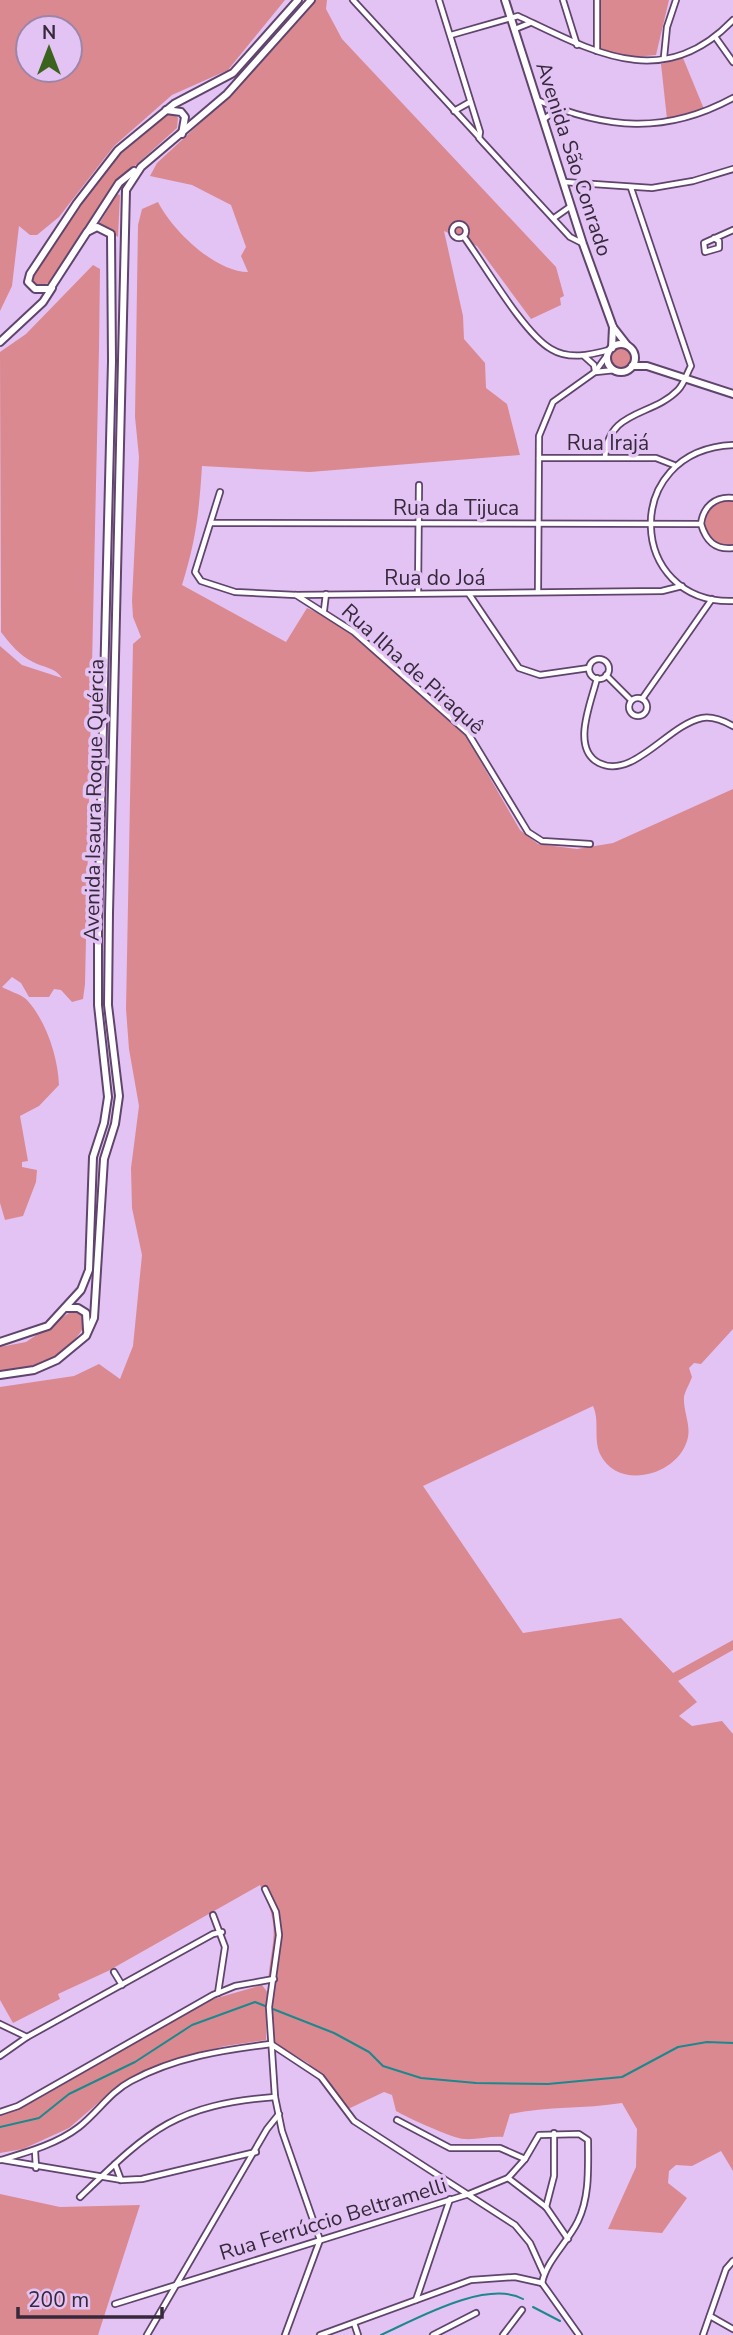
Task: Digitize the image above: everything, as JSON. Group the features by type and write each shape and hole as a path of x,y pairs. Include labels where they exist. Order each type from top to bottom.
{"main road":[{"path":"52,286 46,290 35,289 28,282 33,267 104,165 166,110 233,73 298,0"},
{"name":"Avenida Isaura Roque Quércia","path":"0,342 35,309 119,183 183,134 227,94 311,0"},
{"name":"Avenida São Conrado","path":"505,0 612,327 626,345"},
{"path":"166,110 181,112 185,117 183,134"},
{"name":"Avenida Isaura Roque Quércia","path":"86,1336 94,1318 98,1297 104,1159 115,1124 119,1096 108,1005 124,230 126,190 141,167"},
{"name":"Avenida Isaura Roque Quércia","path":"0,1342 48,1326 81,1290 89,1270 93,1157 104,1123 108,1097 98,1006 97,927 113,243 111,234 103,228 87,232"},
{"path":"35,289 35,309"},
{"name":"Avenida São Conrado","path":"610,351 612,327"},
{"path":"647,366 626,345 610,351 609,365 615,370 647,366 733,394"},
{"path":"632,366 635,356"},
{"path":"1,1374 47,1365 69,1352 86,1336 86,1313 78,1308 65,1308"}],"street":[{"path":"353,0 570,237 583,244"},
{"path":"439,0 479,138"},
{"path":"563,0 577,45"},
{"path":"597,0 597,51"},
{"path":"664,57 667,27 676,0"},
{"path":"450,35 519,16 577,45 623,61 689,52 716,38 733,20"},
{"path":"514,29 532,22"},
{"path":"716,38 733,62"},
{"path":"536,100 558,109 615,124 654,123 692,116 733,98"},
{"path":"454,111 470,102"},
{"path":"543,120 558,109"},
{"path":"564,182 631,188 675,185 733,169"},
{"path":"605,457 606,441 614,429 678,390 691,366 631,188"},
{"path":"554,218 571,206"},
{"path":"715,238 733,230"},
{"path":"464,237 541,342 562,353 584,356 610,351"},
{"path":"538,592 539,436 554,402 595,372 610,351"},
{"path":"584,356 594,365 595,372"},
{"path":"595,372 615,370"},
{"path":"733,445 705,448 674,465 654,498 650,524 656,553 663,567 682,586 712,599 733,601"},
{"name":"Rua Irajá","path":"539,458 656,458 674,465"},
{"path":"418,593 419,485"},
{"path":"211,523 220,492"},
{"path":"733,498 718,499 710,503 701,524 709,541 724,549 733,548"},
{"name":"Rua da Tijuca","path":"211,523 701,524"},
{"name":"Rua do Joá","path":"211,523 195,572 201,581 235,592 296,595 469,594 662,591 682,586"},
{"path":"324,610 326,594"},
{"path":"469,594 519,668 540,676 589,668 594,660 600,659 608,665 606,674"},
{"name":"Rua Ilha de Piraquê","path":"296,595 324,610 354,632 468,733 528,832 542,841 590,844"},
{"path":"631,700 642,699 712,599"},
{"path":"589,668 597,678"},
{"path":"597,678 606,674"},
{"path":"606,674 631,700"},
{"path":"597,678 584,739 593,759 600,764 612,768 627,765 689,722 706,717 733,726"},
{"path":"631,700 629,712 637,717 647,710 642,699"},
{"path":"265,1889 276,1912 279,1935 269,2007 275,2097 282,2131 320,2240 285,2335"},
{"path":"213,1915 222,1932 225,1947 218,1993"},
{"path":"0,2056 18,2043 213,1934 222,1932"},
{"path":"114,1972 122,1985"},
{"path":"0,2112 18,2106 218,1993 235,1986 274,1979"},
{"path":"0,2024 27,2038"},
{"path":"11,2030 18,2043"},
{"path":"0,2160 36,2150 79,2127 113,2093 131,2081 192,2057 271,2044 321,2077 354,2121 515,2225 530,2243 544,2274"},
{"path":"80,2197 142,2138 184,2115 213,2104 275,2097"},
{"path":"147,2335 267,2129 279,2114"},
{"path":"397,2120 450,2148 500,2148 525,2159"},
{"path":"267,2129 282,2131"},
{"path":"542,2283 544,2274 579,2220 587,2190 588,2140 579,2134 554,2133 554,2176 546,2207"},
{"name":"Rua Ferrúccio Beltramelli","path":"115,2304 178,2282 469,2194 508,2178 525,2159 539,2135 554,2133"},
{"path":"36,2150 36,2168"},
{"path":"0,2160 122,2180 142,2179 256,2152"},
{"path":"236,2156 246,2168"},
{"path":"115,2164 122,2180"},
{"path":"508,2178 546,2207 568,2239"},
{"path":"416,2300 450,2199"},
{"path":"703,2335 726,2269 733,2261"},
{"path":"320,2335 471,2280 515,2277 542,2283 579,2335"},
{"path":"503,2335 522,2310"},
{"path":"433,2335 476,2313"},
{"path":"710,2316 733,2329"},
{"path":"354,2323 358,2335"}],"shaded area":[{"path":"0,0 285,0 228,70 172,95 114,146 59,217 37,235 30,235 19,226 12,286 0,311"},
{"path":"315,0 327,0 326,9 342,39 556,267 564,296 560,298 561,305 531,319 477,246 444,231 463,316 464,339 485,363 486,388 507,404 520,455 310,472 202,466 196,526 182,585 286,642 307,608 336,621 463,731 520,830 538,844 577,849 613,843 733,789 733,1329 701,1364 694,1363 689,1368 692,1377 684,1397 687,1441 681,1453 659,1470 646,1475 620,1472 608,1466 600,1454 593,1406 423,1486 523,1633 621,1618 673,1673 733,1640 733,1650 678,1681 697,1702 679,1716 692,1726 722,1721 733,1734 733,2171 721,2151 692,2166 676,2165 669,2171 668,2183 687,2198 662,2233 608,2229 636,2167 637,2129 622,2103 510,2114 503,2137 469,2139 441,2132 396,2111 392,2095 384,2092 348,2109 308,2063 268,2040 267,1998 266,2040 225,2046 174,2060 112,2091 69,2128 23,2149 0,2153 0,2114 38,2099 210,2000 262,1985 268,1993 274,1928 268,1902 260,1885 108,1971 58,1994 60,1999 13,2023 0,2000 0,1387 74,1376 99,1364 120,1379 133,1346 142,1255 132,1208 131,1168 139,1106 129,1049 126,1009 133,644 141,637 133,617 132,601 139,457 135,417 138,225 142,209 158,202 173,225 196,247 222,265 248,272 241,256 246,247 231,205 192,185 150,176 157,163 237,89"},
{"path":"599,0 669,0 656,55 623,58 600,50"},
{"path":"683,58 704,109 667,119 661,64"},
{"path":"164,114 174,114 178,118 177,128 127,173 50,282 41,286 33,283 31,275 114,157"},
{"path":"117,194 120,195 118,237 99,224"},
{"path":"93,265 100,269 85,984 83,999 72,1002 61,990 54,989 49,997 29,997 21,983 12,977 2,987 26,999 39,1017 53,1051 59,1085 39,1106 20,1116 28,1161 22,1162 22,1167 37,1170 36,1182 23,1216 5,1220 0,1203 0,646 22,665 62,678 53,670 24,656 1,632 0,352 26,334"},
{"path":"620,347 628,350 631,358 628,366 620,369 612,366 609,358 612,350"},
{"path":"723,500 733,501 733,547 725,547 711,541 703,525 711,506"},
{"path":"75,1309 84,1315 85,1325 79,1335 60,1353 24,1370 0,1371 0,1347 26,1342"},
{"path":"0,2194 60,2207 140,2205 98,2335 0,2335"}],"waterway":[{"path":"0,2127 39,2118 69,2094 135,2062 192,2025 255,2002 334,2033 369,2052 383,2066 421,2078 476,2083 548,2084 622,2077 678,2047 707,2042 733,2043"},
{"path":"381,2335 432,2311 471,2297 508,2294 523,2299"},
{"path":"533,2307 560,2321"}]}
